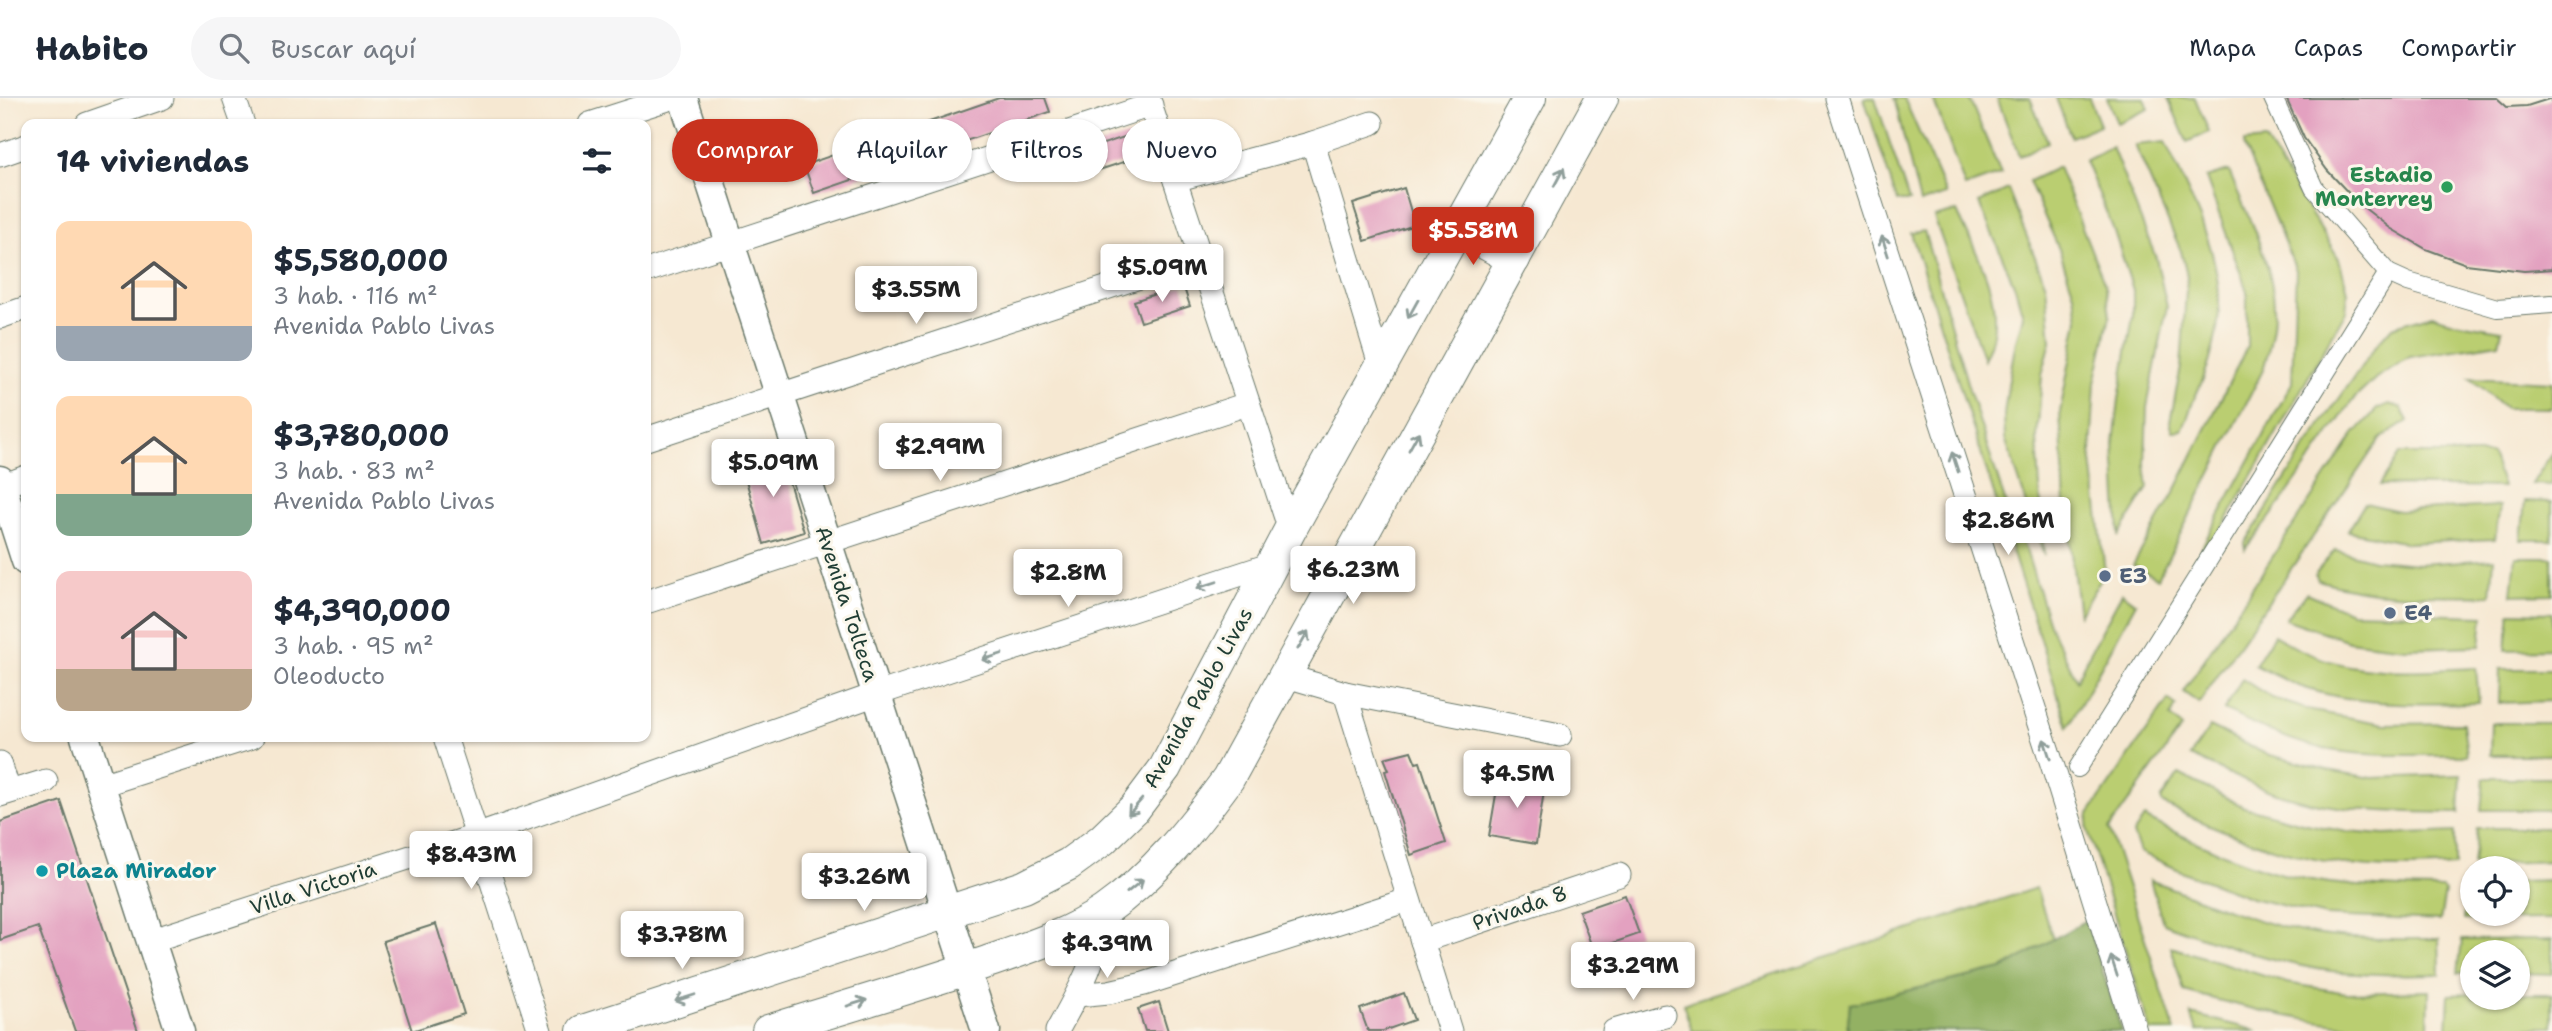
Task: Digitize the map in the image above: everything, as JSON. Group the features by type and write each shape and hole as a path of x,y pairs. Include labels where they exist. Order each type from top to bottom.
{"main road":[{"name":"Avenida Pablo Livas","path":"583,1031 1024,887 1069,864 1102,840 1135,808 1165,768 1290,530 1530,98"},
{"path":"768,1031 965,970 1051,940 1103,912 1148,876 1187,834 1228,779 1601,98"},
{"path":"1458,228 1514,259"}],"street":[{"path":"101,119 162,98"},
{"path":"234,98 241,119"},
{"path":"605,119 670,98"},
{"name":"Avenida Tolteca","path":"683,98 986,1031"},
{"path":"1837,98 2053,767 2135,1031"},
{"path":"2273,98 2314,188 2388,273 2408,282 2497,308 2552,304"},
{"path":"651,269 1149,102 1155,119"},
{"path":"1242,162 1313,143 1372,123"},
{"path":"1313,143 1381,368"},
{"path":"0,155 21,148"},
{"path":"1176,182 1290,530"},
{"path":"651,437 1200,257"},
{"path":"2078,768 2388,273"},
{"path":"0,317 21,310"},
{"path":"651,600 1247,404"},
{"path":"7,483 21,540"},
{"name":"Villa Victoria","path":"150,941 476,836 877,694 1272,564"},
{"path":"1283,675 1345,693 1560,735"},
{"path":"1345,693 1450,1031"},
{"path":"87,742 180,1031"},
{"path":"101,785 236,742"},
{"path":"446,742 540,1031"},
{"path":"0,763 5,793 46,781"},
{"name":"Privada 8","path":"1422,941 1619,875"},
{"path":"1077,995 1109,992 1144,984 1408,900"},
{"path":"1057,1031 1096,953 1103,912"},
{"path":"1614,1031 1665,1016"}],"green space":[{"path":"1864,98 1875,98 1909,201 1897,201"},
{"path":"1894,98 1904,98 1946,194 1920,203"},
{"path":"1933,98 1969,98 2001,174 1965,187"},
{"path":"1997,98 2030,98 2048,142 2019,156"},
{"path":"2056,98 2089,98 2100,125 2071,137"},
{"path":"2107,98 2145,98 2149,109 2117,123"},
{"path":"2168,98 2195,98 2209,132 2187,142"},
{"path":"2265,140 2339,259 2348,292 2346,311 2190,585 2185,586 2205,541 2292,383 2296,270 2244,145 2245,142"},
{"path":"2165,142 2207,236 2219,295 2218,326 2210,359 2182,430 2173,431 2170,422 2181,367 2187,276 2181,251 2135,145"},
{"path":"2112,147 2156,258 2167,307 2147,407 2145,464 2148,488 2119,535 2114,444 2133,316 2133,290 2113,228 2085,161"},
{"path":"2058,167 2106,287 2110,316 2095,383 2091,452 2105,572 2079,615 2065,506 2060,412 2078,319 2074,294 2059,249 2029,181"},
{"path":"2229,171 2264,255 2272,289 2274,322 2263,370 2158,578 2133,565 2174,493 2247,347 2247,291 2206,178"},
{"path":"2008,189 2046,285 2051,341 2042,375 2037,438 2044,556 2005,438 2004,415 2008,385 2023,316 2015,287 1979,203"},
{"path":"1957,211 1978,255 1993,302 1993,334 1984,360 1934,217"},
{"path":"1924,231 1968,386 2008,511 2026,550 2049,624 2077,681 2122,593 2136,603 2068,727 1911,233"},
{"path":"2432,315 2453,322 2502,330 2499,343 2410,357 2376,378 2353,400 2245,549 2245,543 2302,453 2376,345 2392,327"},
{"path":"2470,378 2552,382 2552,408 2505,408"},
{"path":"2389,404 2401,408 2408,421 2380,439 2199,703 2183,692 2354,434 2377,409"},
{"path":"2552,453 2552,485 2532,484"},
{"path":"2400,454 2492,454 2503,487 2380,485"},
{"path":"2525,501 2552,502 2552,540 2521,540"},
{"path":"2365,503 2399,511 2500,506 2495,539 2407,543 2348,531"},
{"path":"2335,550 2374,560 2418,564 2494,559 2491,595 2382,593 2318,580 2315,574"},
{"path":"2516,557 2552,557 2552,594 2512,595"},
{"path":"2306,593 2351,612 2483,616 2480,646 2406,648 2349,641 2285,619"},
{"path":"2510,612 2552,613 2552,649 2506,650"},
{"path":"2274,635 2299,649 2347,666 2396,670 2476,668 2479,703 2411,704 2366,701 2299,686 2255,665"},
{"path":"2500,669 2552,669 2552,701 2499,703"},
{"path":"2242,679 2272,698 2312,711 2385,724 2463,723 2467,755 2360,754 2299,742 2224,710"},
{"path":"2168,700 2176,706 2170,717 2182,727 2109,829 2175,1031 2151,1031 2087,828 2089,814"},
{"path":"2491,723 2552,723 2552,755 2490,755"},
{"path":"2210,727 2266,754 2328,770 2372,778 2461,775 2459,813 2338,807 2291,798 2190,756"},
{"path":"2179,774 2244,807 2302,823 2347,832 2384,835 2455,832 2455,866 2370,867 2309,858 2249,840 2163,804 2161,799"},
{"path":"2484,778 2552,778 2552,810 2481,810"},
{"path":"2144,817 2217,851 2284,874 2328,883 2442,889 2445,892 2440,921 2326,916 2252,898 2188,874 2140,852 2133,834"},
{"path":"2477,828 2552,828 2552,861 2530,862 2530,856 2474,856"},
{"path":"2150,880 2242,915 2298,931 2350,938 2439,939 2440,974 2331,971 2267,958 2225,945 2163,923"},
{"path":"2552,880 2552,919 2530,919 2530,881"},
{"path":"2036,888 2053,939 2002,969 1850,1004 1847,1031 1692,1031 1683,1004"},
{"path":"2086,920 2122,1031 1847,1031 1850,1004 2002,969"},
{"path":"2552,939 2552,974 2530,973 2530,940 2462,940"},
{"path":"2171,947 2287,983 2347,993 2429,991 2428,1029 2335,1024 2245,1007 2184,991"},
{"path":"2530,994 2552,994 2552,1027 2447,1030 2449,995 2460,995 2460,1010 2530,1010"},
{"path":"2191,1014 2258,1031 2197,1031"}],"building":[{"path":"999,98 1045,98 1050,112 1030,119 986,119 986,134 972,139 972,119 938,119"},
{"name":"Estadio Monterrey","path":"2286,98 2497,98 2507,107 2527,106 2552,98 2552,269 2524,271 2466,264 2426,249 2390,228 2358,203 2327,170 2304,138"},
{"path":"1122,138 1122,163 1108,167 1108,142"},
{"path":"832,155 832,182 846,182 814,193 810,182 818,182 818,160"},
{"path":"1404,188 1415,225 1365,241 1353,204"},
{"path":"1183,285 1190,306 1141,322 1134,301"},
{"path":"781,455 804,532 764,544 742,466"},
{"path":"1411,751 1416,763 1420,762 1446,843 1411,855 1385,771 1389,770 1384,758"},
{"path":"1499,777 1545,784 1536,844 1489,836"},
{"name":"Plaza Mirador","path":"61,801 138,1031 75,1031 38,927 0,940 0,822"},
{"path":"1625,895 1639,934 1593,950 1579,911"},
{"path":"436,924 464,1014 412,1031 383,941"},
{"path":"1404,993 1414,1020 1383,1031 1368,1031 1360,1009"},
{"path":"1159,1002 1168,1031 1145,1031 1138,1009"}],"place":[{"name":"Estadio Monterrey","path":"2447,187"},
{"name":"E3","path":"2105,576"},
{"name":"E4","path":"2390,613"},
{"name":"Plaza Mirador","path":"42,871"}]}
